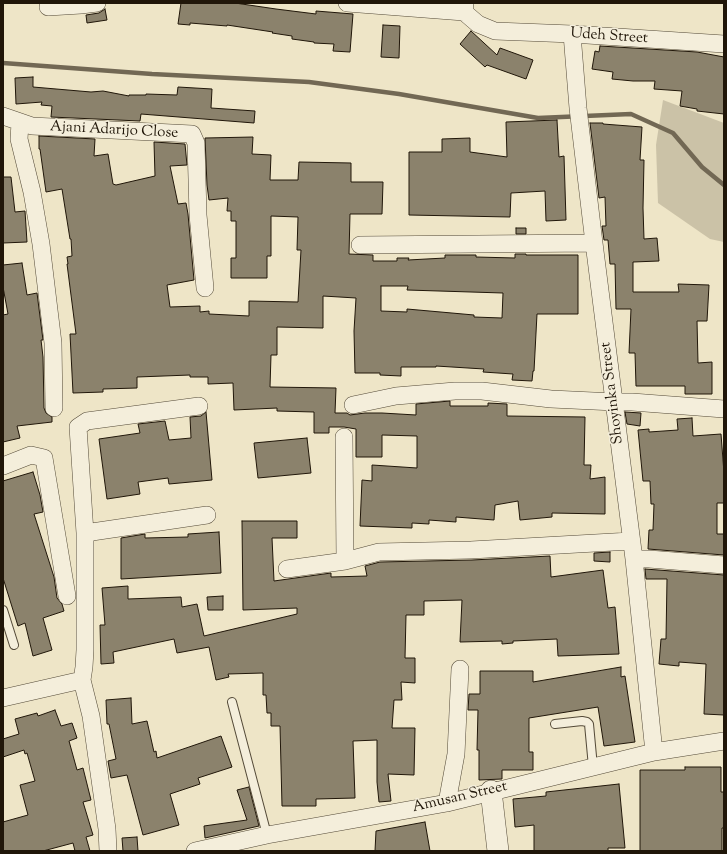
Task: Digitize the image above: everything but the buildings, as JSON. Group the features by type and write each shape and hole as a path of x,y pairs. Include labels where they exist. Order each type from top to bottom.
{"street":[{"path":"48,7 81,6 97,3"},
{"path":"347,3 465,7"},
{"name":"Udeh Street","path":"465,7 478,24 495,31 572,34 724,44"},
{"name":"Shoyinka Street","path":"572,34 578,108 634,559 654,752"},
{"name":"Ajani Adarijo Close","path":"3,116 32,126 192,134 196,143 198,215 204,288"},
{"path":"20,123 19,139 32,192 41,244 53,343 54,408"},
{"path":"360,244 594,243"},
{"path":"353,405 396,396 455,390 551,399 632,402 724,410"},
{"path":"108,851 107,829 91,716 82,680 85,656 85,532 78,431 79,425 87,421 199,406"},
{"path":"344,437 345,561"},
{"path":"3,466 31,455 44,458 67,596"},
{"path":"85,532 207,515"},
{"path":"287,569 345,561 379,552 471,550 631,541"},
{"path":"634,559 724,565"},
{"path":"447,803 456,754 460,669"},
{"path":"3,698 82,680"},
{"name":"Amusan Street","path":"195,851 268,835 447,803 654,752 724,741"},
{"path":"491,791 498,851"}],"lane":[{"path":"3,610 14,645"},
{"path":"232,702 268,835"},
{"path":"555,724 582,721 589,724 593,767"}],"shaded area":[{"path":"663,100 724,123 724,242 710,239 658,203 656,145"}],"waterway":[{"path":"3,63 152,74 309,82 399,94 538,118 631,114 673,133 702,167 724,185"}]}
